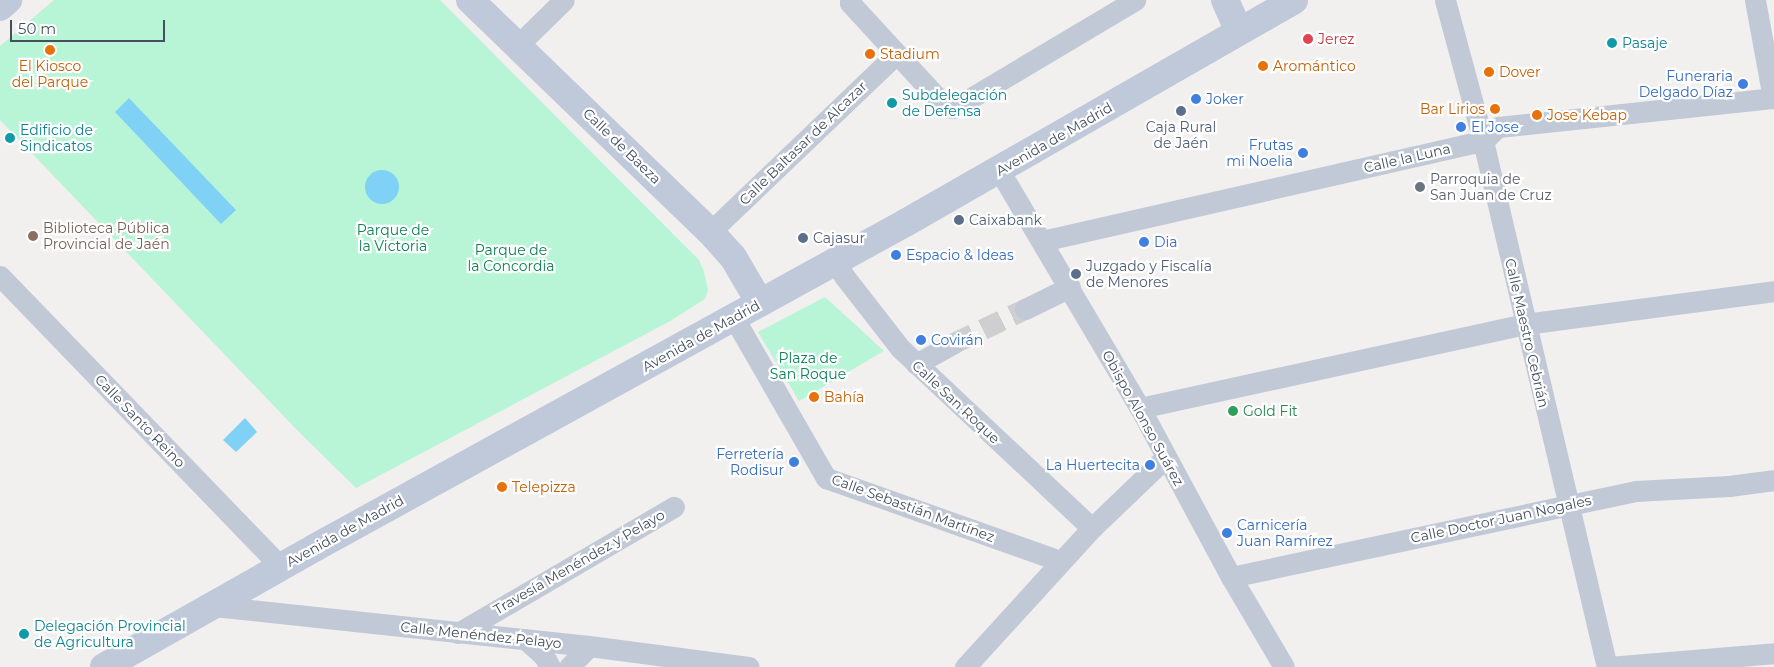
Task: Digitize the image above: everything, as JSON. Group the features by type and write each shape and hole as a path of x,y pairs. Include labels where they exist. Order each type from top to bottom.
{"street":[{"path":"0,7 8,0"},
{"name":"Calle de Baeza","path":"470,0 733,256 760,304"},
{"path":"518,45 564,0"},
{"path":"851,2 896,54 946,107 958,107 1135,0"},
{"path":"1225,0 1239,31"},
{"name":"Avenida de Madrid","path":"104,667 214,606 280,566 836,262 1294,0"},
{"name":"Calle Maestro Cebrián","path":"1445,0 1482,141 1567,504 1608,667"},
{"path":"1763,11 1773,98"},
{"name":"Calle Baltasar de Alcazar","path":"710,232 896,54"},
{"name":"Calle la Luna","path":"1042,240 1482,141 1498,127 1773,98"},
{"name":"Obispo Alonso Suárez","path":"999,170 1140,408 1165,458 1284,667"},
{"name":"Calle San Roque","path":"836,262 848,282 900,348 1092,528"},
{"name":"Calle Santo Reino","path":"2,284 280,566"},
{"path":"1025,309 1070,287"},
{"path":"1140,408 1525,324 1774,291"},
{"name":"Calle Sebastián Martínez","path":"734,318 826,478 1060,561"},
{"path":"916,364 954,343"},
{"path":"965,667 1060,561 1165,458"},
{"name":"Calle Doctor Juan Nogales","path":"1232,577 1567,504 1636,491 1729,486 1774,480"},
{"name":"Travesía Menéndez y Pelayo","path":"458,633 674,507"},
{"name":"Calle Menéndez Pelayo","path":"214,606 589,646 749,667"},
{"path":"525,639 544,656 550,667"},
{"path":"570,667 589,646"},
{"path":"1608,667 1774,653"}],"green space":[{"name":"Parque de la Concordia","path":"54,0 440,0 699,260 708,290 705,299 672,320 356,488 297,430 0,120 0,46"},
{"name":"Plaza de San Roque","path":"825,297 884,351 799,401 758,332"}],"water":[{"path":"129,98 236,210 221,224 115,112"},
{"path":"382,170 394,175 399,187 394,199 382,204 370,199 365,187 370,175"},
{"path":"245,418 257,432 236,452 223,440"}],"tunnel":[{"path":"954,343 1025,309"}],"place":[{"name":"Jerez","path":"1308,39"},
{"name":"Pasaje","path":"1612,43"},
{"name":"El Kiosco del Parque","path":"50,50"},
{"name":"Stadium","path":"870,54"},
{"name":"Aromántico","path":"1263,66"},
{"name":"Dover","path":"1489,72"},
{"name":"Funeraria Delgado Díaz","path":"1743,84"},
{"name":"Joker","path":"1196,99"},
{"name":"Subdelegación de Defensa","path":"892,103"},
{"name":"Bar Lirios","path":"1495,109"},
{"name":"Caja Rural de Jaén","path":"1181,111"},
{"name":"Jose Kebap","path":"1537,115"},
{"name":"El Jose","path":"1461,127"},
{"name":"Edificio de Sindicatos","path":"10,138"},
{"name":"Frutas mi Noelia","path":"1303,153"},
{"name":"Parroquia de San Juan de Cruz","path":"1420,187"},
{"name":"Caixabank","path":"959,220"},
{"name":"Biblioteca Pública Provincial de Jaén","path":"33,236"},
{"name":"Cajasur","path":"803,238"},
{"name":"Dia","path":"1144,242"},
{"name":"Espacio & Ideas","path":"896,255"},
{"name":"Juzgado y Fiscalía de Menores","path":"1076,274"},
{"name":"Covirán","path":"921,340"},
{"name":"Bahía","path":"814,397"},
{"name":"Gold Fit","path":"1233,411"},
{"name":"Ferretería Rodisur","path":"794,462"},
{"name":"La Huertecita","path":"1150,465"},
{"name":"Telepizza","path":"502,487"},
{"name":"Carnicería Juan Ramírez","path":"1227,533"},
{"name":"Delegación Provincial de Agricultura","path":"24,634"}],"park label":[{"name":"Parque de la Victoria","path":"393,238"}]}
